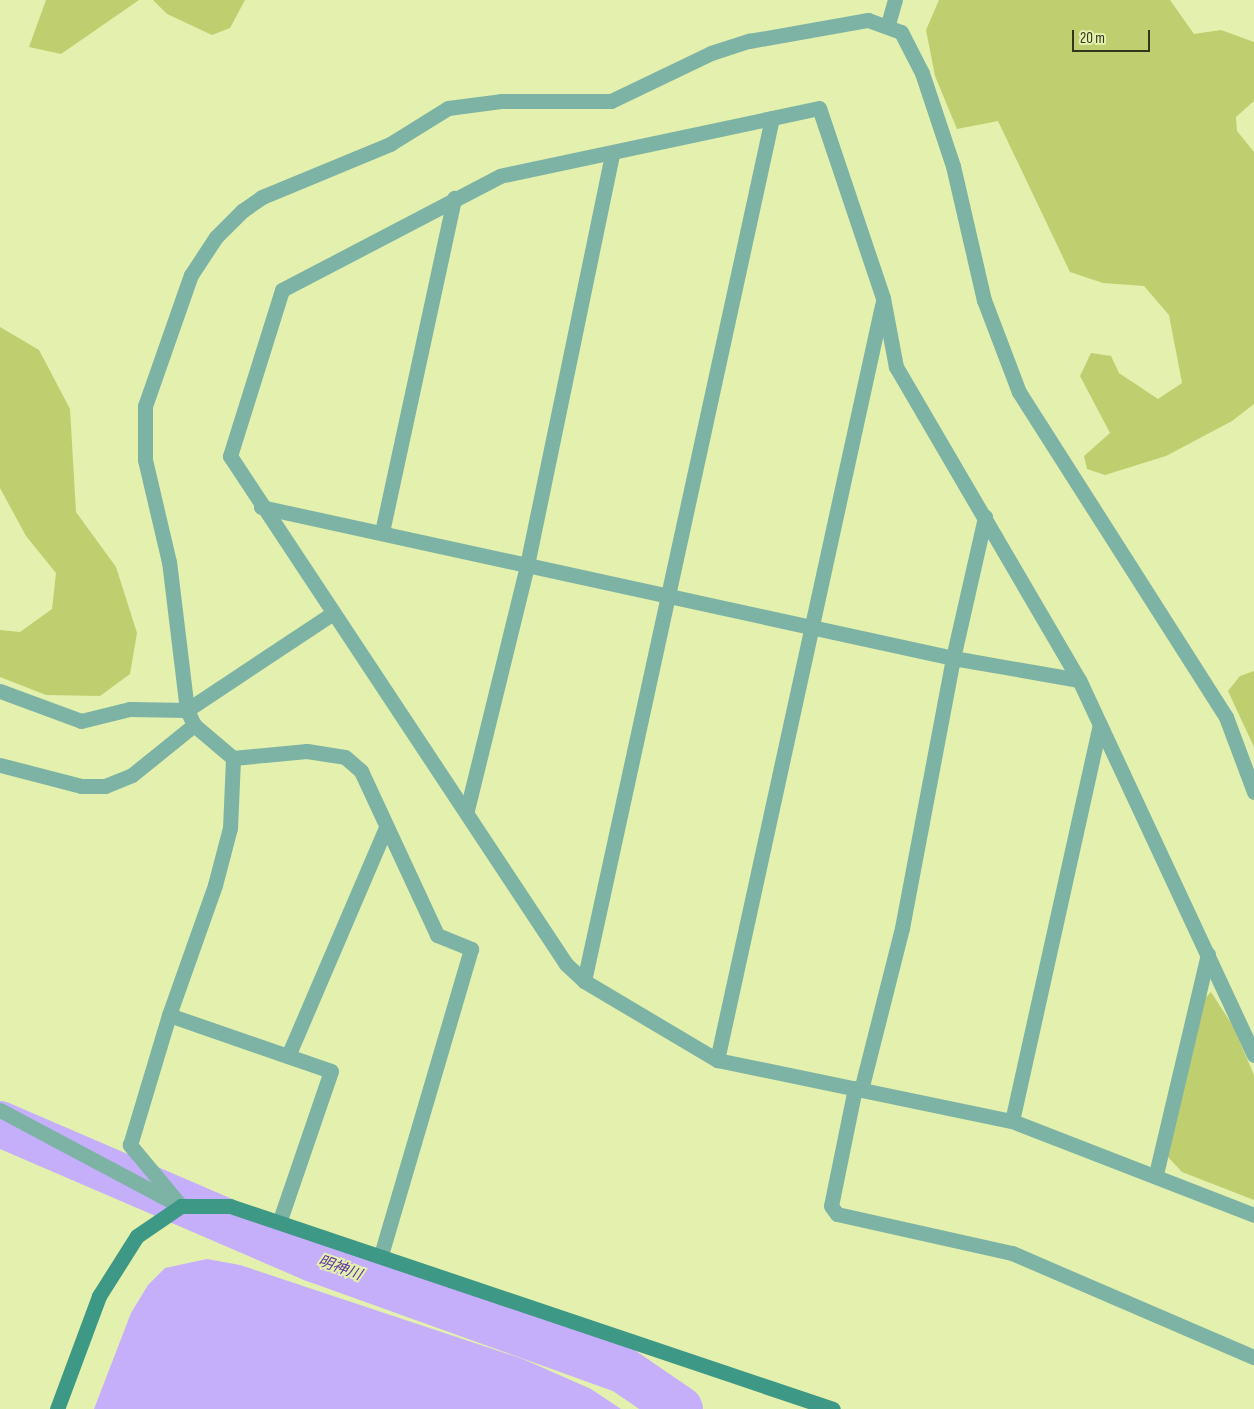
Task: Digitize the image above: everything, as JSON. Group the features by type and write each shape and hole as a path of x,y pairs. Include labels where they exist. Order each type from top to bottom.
{"street":[{"path":"888,24 896,0"},
{"path":"381,1254 471,949 437,935 385,830 361,771 345,757 307,751 233,758 194,725 187,710 168,562 145,460 145,406 191,275 216,237 242,211 262,197 390,144 448,108 501,101 612,101 711,53 749,41 868,20 888,24 902,32 922,73 953,166 984,300 1019,392 1226,717 1254,792"},
{"path":"1254,1055 1080,680 896,367 883,298 819,108 612,154 500,176 454,198 282,290 230,456 261,507 467,810 566,964 584,981 717,1060 1012,1121 1156,1174 1254,1215"},
{"path":"584,981 670,595 772,118"},
{"path":"467,810 527,565 612,154"},
{"path":"382,532 454,198"},
{"path":"717,1060 883,298"},
{"path":"261,507 953,658 1080,680"},
{"path":"985,517 953,658 902,928 858,1089 831,1206 837,1214 1012,1253 1254,1357"},
{"path":"0,691 62,718 81,721 130,710 187,710 333,613"},
{"path":"0,765 81,786 105,786 132,775 194,725"},
{"path":"1012,1121 1100,725"},
{"path":"181,1206 130,1145 169,1015 215,885 230,828 233,758"},
{"path":"288,1056 385,830"},
{"path":"1156,1174 1208,954"},
{"path":"169,1015 331,1071 280,1220"},
{"path":"0,1110 181,1206 230,1206 280,1220 833,1409"},
{"path":"57,1409 99,1296 137,1236 181,1206"}],"green space":[{"path":"46,0 139,0 61,54 29,47"},
{"path":"153,0 245,0 230,28 212,35 167,14"},
{"path":"939,0 1170,0 1194,34 1221,30 1254,42 1254,101 1236,117 1237,131 1254,152 1254,404 1232,421 1166,456 1105,475 1087,469 1084,456 1110,433 1080,376 1091,353 1111,356 1119,373 1158,399 1182,383 1169,315 1144,286 1103,283 1070,272 998,121 957,129 935,76 926,30"},
{"path":"0,327 39,350 70,409 76,512 116,567 137,633 130,674 100,696 46,695 0,677 0,630 20,632 52,609 56,573 26,536 0,488"},
{"path":"1254,671 1254,747 1228,691 1240,676"},
{"path":"1211,992 1233,1026 1254,1075 1254,1200 1182,1172 1168,1157 1204,999"}],"shaded area":[{"path":"207,1259 240,1265 523,1359 591,1389 621,1409 94,1409 131,1313 148,1285 165,1268"}],"waterway":[{"name":"明神川","path":"0,1124 314,1259 623,1370 680,1409"}]}
